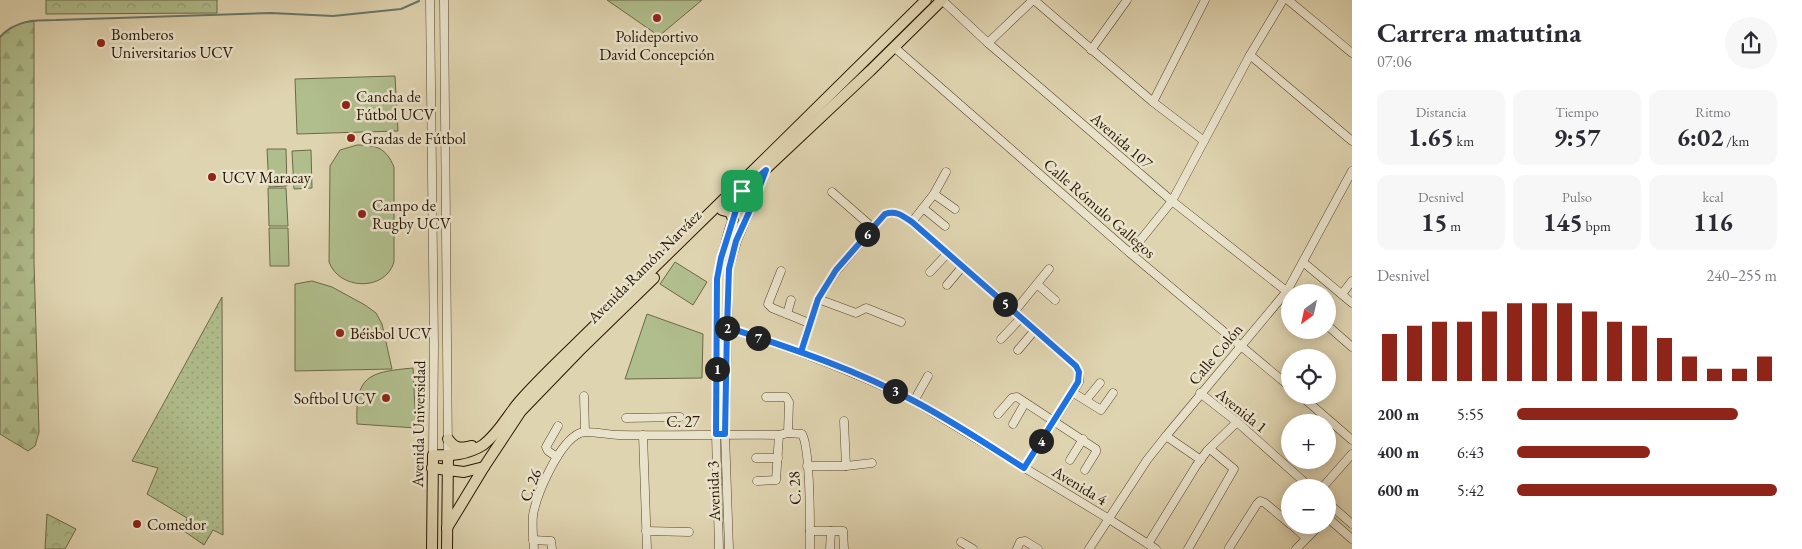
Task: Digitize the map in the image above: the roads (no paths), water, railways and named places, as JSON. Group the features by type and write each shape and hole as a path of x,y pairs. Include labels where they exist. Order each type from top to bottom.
{"main road":[{"name":"Avenida Ramón Narváez","path":"432,455 448,456 467,453 495,435 519,402 556,363 754,171 926,0"},
{"name":"Avenida Ramón Narváez","path":"446,528 521,411 722,210 766,170 939,2"},
{"path":"722,210 730,212 733,219"},
{"path":"448,439 453,446 461,448 483,444"},
{"name":"Avenida Universidad","path":"432,455 432,549"},
{"name":"Avenida Universidad","path":"447,549 448,456"},
{"path":"432,468 464,472 484,466"}],"street":[{"name":"Avenida Universidad","path":"430,0 434,344 432,455"},
{"name":"Avenida Universidad","path":"444,0 448,456"},
{"name":"Avenida 107","path":"926,0 939,2 1172,201 1281,287"},
{"path":"988,43 1034,0 1153,102 1204,141"},
{"path":"1091,50 1127,0"},
{"path":"1153,102 1206,0"},
{"path":"1130,253 1172,201 1250,55 1283,0"},
{"path":"1288,0 1352,53"},
{"name":"Calle Rómulo Gallegos","path":"894,47 1130,253 1281,378"},
{"path":"1250,55 1352,141"},
{"path":"432,64 445,65"},
{"name":"Avenida 3","path":"729,549 725,434 729,269 736,241 766,170"},
{"name":"Avenida 3","path":"719,549 716,434 717,279 721,258 742,191 754,171"},
{"name":"Calle Colón","path":"1292,284 1352,171"},
{"path":"912,222 934,194 946,172"},
{"path":"832,192 872,227"},
{"path":"934,194 955,209"},
{"path":"923,208 945,226"},
{"path":"801,352 818,299 836,270 885,214 891,212 898,213 912,222 963,266 1076,366 1079,372 1078,382 1024,468"},
{"path":"930,272 948,253"},
{"path":"1303,262 1352,303"},
{"path":"947,285 963,266"},
{"path":"1001,339 1049,269"},
{"path":"781,271 768,304 769,307 809,323"},
{"path":"1342,294 1352,281"},
{"path":"1037,284 1055,300"},
{"path":"818,299 856,313 866,308 902,322"},
{"path":"786,314 791,300"},
{"name":"Calle Colón","path":"1089,549 1147,460 1200,393 1281,300"},
{"name":"Avenida 4","path":"717,325 801,352 886,387 914,401 1110,519 1156,549"},
{"path":"1018,350 1035,330"},
{"path":"1336,333 1352,347"},
{"path":"914,401 928,376"},
{"path":"1086,400 1100,383"},
{"path":"1072,392 1101,410 1113,393"},
{"name":"Avenida 1","path":"1200,393 1237,422 1301,479"},
{"path":"584,396 585,432"},
{"path":"766,397 786,397 789,402 792,433"},
{"path":"998,414 1014,397 1025,402 1096,449 1085,470"},
{"path":"1013,424 1025,402"},
{"path":"1310,404 1352,440"},
{"path":"626,418 680,417"},
{"path":"652,418 652,435"},
{"path":"844,421 846,466"},
{"path":"1148,544 1201,460 1237,422"},
{"path":"557,457 548,451 546,447 558,426"},
{"name":"C. 27","path":"585,432 608,435 779,435 792,433"},
{"name":"C. 26","path":"534,549 533,516 537,496 557,457 572,438 585,432"},
{"name":"C. 28","path":"792,433 802,434 805,439 810,549"},
{"path":"643,435 647,549"},
{"path":"757,481 776,480 779,435"},
{"path":"1166,436 1201,460"},
{"path":"1070,460 1082,439"},
{"path":"1188,549 1234,469 1210,449"},
{"path":"1330,479 1352,454"},
{"path":"756,458 778,458"},
{"path":"807,466 872,464"},
{"path":"1230,548 1260,501 1265,502 1281,516"},
{"path":"1336,511 1352,524"},
{"path":"1336,525 1352,539"},
{"path":"646,531 690,532"},
{"path":"810,531 843,531 844,549"},
{"path":"830,531 830,549"},
{"path":"1302,534 1306,538"},
{"path":"1296,549 1310,534"},
{"path":"533,540 551,541 552,549"},
{"path":"961,542 973,549"},
{"path":"1017,549 1020,542 1025,542 1038,549"}],"waterway":[{"path":"0,37 6,31 19,24 40,20 271,13 333,16 401,9 419,1"}],"place":[{"name":"Polideportivo David Concepción","path":"657,18"},
{"name":"Bomberos Universitarios UCV","path":"101,43"},
{"name":"Cancha de Fútbol UCV","path":"346,105"},
{"name":"Gradas de Fútbol","path":"351,138"},
{"name":"UCV Maracay","path":"212,177"},
{"name":"Campo de Rugby UCV","path":"362,214"},
{"name":"Béisbol UCV","path":"340,333"},
{"name":"Softbol UCV","path":"386,398"},
{"name":"Comedor","path":"137,524"}]}
